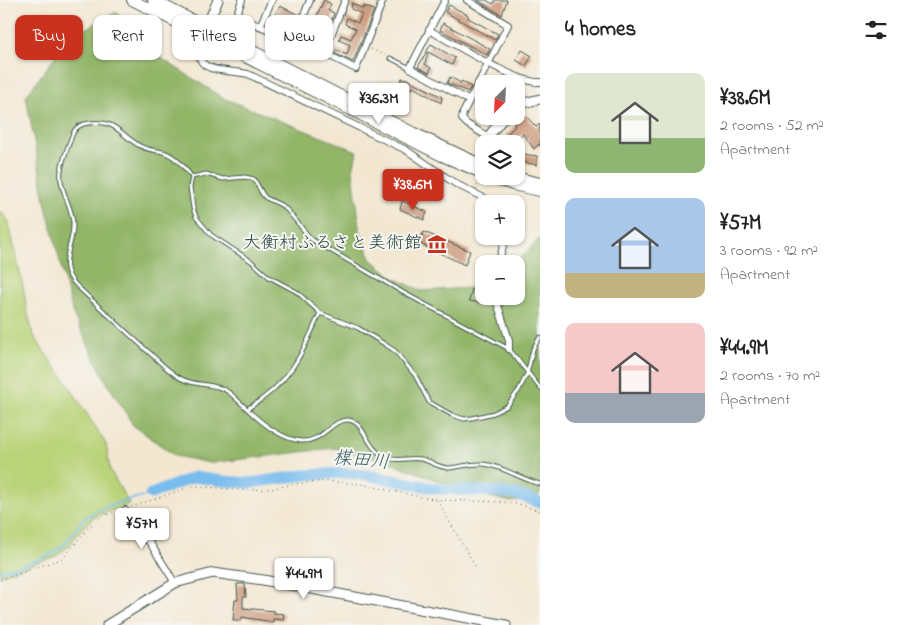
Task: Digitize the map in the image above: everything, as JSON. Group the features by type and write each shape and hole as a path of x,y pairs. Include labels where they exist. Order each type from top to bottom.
{"main road":[{"path":"132,0 172,17"},
{"path":"153,0 178,15"},
{"path":"255,55 475,163"},
{"path":"255,57 434,152 475,170"},
{"path":"525,179 540,183"},
{"path":"513,185 540,191"}],"street":[{"path":"212,15 218,0"},
{"path":"242,0 236,16 265,28"},
{"path":"260,26 272,0"},
{"path":"304,15 310,0"},
{"path":"333,31 346,0"},
{"path":"333,58 356,69 383,0"},
{"path":"445,0 410,68 468,100"},
{"path":"467,0 508,25 463,113 462,119 485,135"},
{"path":"429,30 489,63 526,80 540,82"},
{"path":"200,60 205,66 211,68 234,70 248,74 406,150 456,184 478,195"},
{"path":"525,103 540,99"},
{"path":"490,135 498,125"},
{"path":"498,305 509,340 509,349"},
{"path":"125,510 134,527 150,543 175,583"},
{"path":"107,625 175,583 201,575 224,574 506,625"}],"lane":[{"path":"390,58 410,68"},
{"path":"192,177 178,160 171,156 141,146 115,126 95,122 76,127 61,170 62,185 73,219 73,230 66,268 67,274 76,285 172,372 186,381 222,388 274,430 294,439 301,441 315,439 342,421 349,420 356,422 373,449 386,458 402,460 423,459 444,468 484,464 497,467 540,484"},
{"path":"192,177 206,174 223,179 245,177 254,180 263,195 287,210 301,228 319,245 509,349 540,388"},
{"path":"192,177 190,187 193,208 196,217 211,235 252,261 269,277 297,292 320,313 358,328 384,343 394,351 415,375 429,402 458,417 472,418 502,410 513,399 528,374 533,349 540,337"},
{"path":"247,409 274,390 289,374 305,346 320,313"}],"path":[{"path":"366,46 390,58"},
{"path":"475,191 477,185"},
{"path":"0,580 65,556 89,527 102,516 194,486 244,490 271,489 294,484 326,481 361,484 437,499 518,504 540,512"},
{"path":"437,499 475,566"}],"green space":[{"path":"93,25 93,60 162,59 223,98 357,151 353,171 360,230 371,259 394,278 422,291 469,288 475,285 475,305 525,305 524,255 540,238 540,494 535,498 511,502 465,491 387,461 334,448 210,463 175,456 133,425 105,379 73,314 46,206 26,96 53,60 83,60 83,31"},
{"path":"0,211 8,220 34,336 66,381 106,444 110,470 129,504 94,517 80,530 69,546 56,556 0,575"}],"building":[{"path":"324,0 331,4 328,10 334,13 333,16 317,15"},
{"path":"477,0 486,0 493,4 495,0 507,0 502,15"},
{"path":"352,3 363,9 364,6 374,10 353,62 334,53 336,50 347,55 350,45 339,40 341,35 351,39 356,29 345,24 347,18 358,23 362,14 351,9"},
{"path":"449,5 468,15 468,18 498,34 495,40 445,12"},
{"path":"280,6 299,15 275,15"},
{"path":"443,23 490,49 487,55 440,30"},
{"path":"431,44 455,58 452,65 428,52 425,64 431,68 429,73 418,67"},
{"path":"522,50 532,56 526,66 516,60"},
{"path":"450,77 461,83 462,81 471,87 468,92 447,83"},
{"path":"402,78 442,97 441,103 413,87 412,89 399,85"},
{"path":"525,115 536,127 540,124 540,146 539,144 534,149 523,134 506,135 515,126 525,125"},
{"path":"525,154 537,156 537,165 525,163"},
{"path":"402,201 427,212 424,220 400,209"},
{"path":"424,232 470,251 465,265 418,243"},
{"path":"472,289 475,290 475,302 469,301"},
{"path":"237,584 245,584 246,597 243,597 243,608 274,611 274,613 284,614 283,620 273,619 273,622 242,617 242,620 233,620 235,600 238,600"}],"waterway":[{"name":"楳田川","path":"151,494 194,477 250,483 305,475 342,473 367,475 439,489 519,495 540,503"},
{"path":"0,571 34,561 58,550 81,522 96,511 151,494"}],"place":[{"name":"大衡村ふるさと美術館","path":"437,244"}]}
